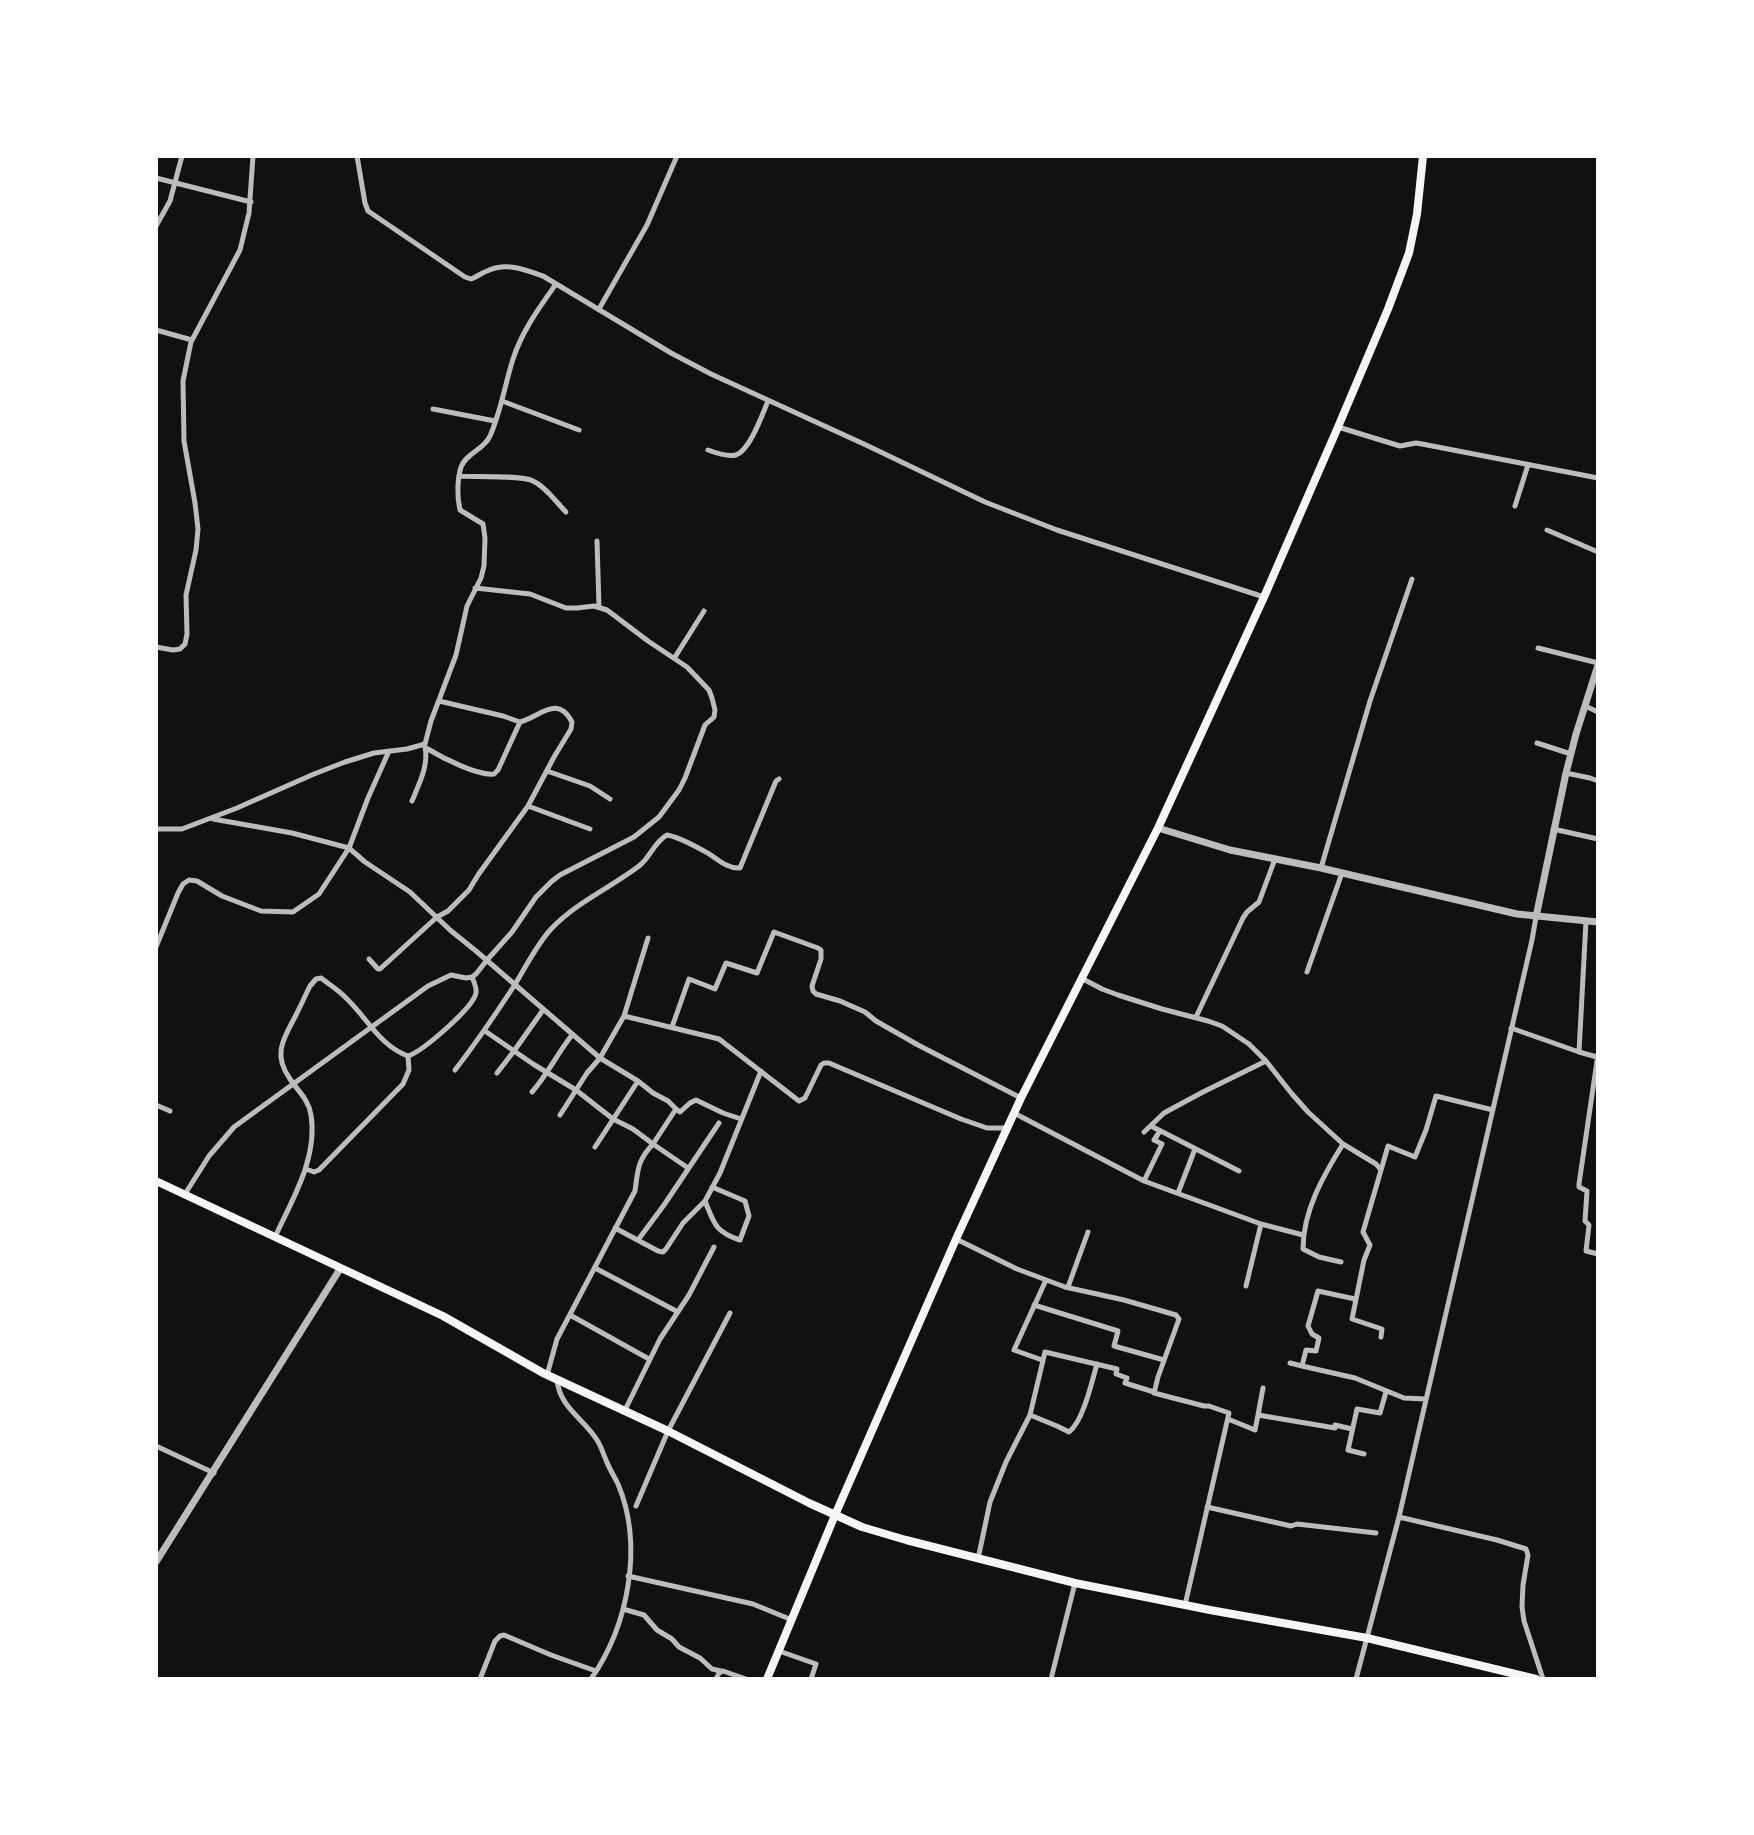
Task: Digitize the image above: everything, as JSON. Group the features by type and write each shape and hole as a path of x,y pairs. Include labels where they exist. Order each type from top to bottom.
{"main road":[{"path":"767,1679 835,1514 1013,1114 1158,828 1264,597 1338,427 1403,271 1415,227 1423,156"},
{"path":"156,1181 443,1316 547,1375 625,1410 862,1527 1075,1583 1367,1639 1532,1679"}],"street":[{"path":"156,226 170,201 182,156"},
{"path":"156,647 180,649 185,644 187,634 186,594 198,529 184,441 183,381 192,340 240,250 251,202 253,156"},
{"path":"357,156 368,211 471,279 497,268 521,267 543,276 681,358 997,507 1057,530 1264,597"},
{"path":"599,309 647,225 677,156"},
{"path":"156,178 251,202"},
{"path":"412,801 426,760 424,747 431,721 456,655 467,606 484,566 485,529 483,524 460,510 459,476 464,460 485,443 495,421 513,358 523,335 556,284"},
{"path":"156,330 192,340"},
{"path":"502,401 579,430"},
{"path":"708,450 734,456 745,450 768,401"},
{"path":"433,409 495,421"},
{"path":"1338,427 1400,446 1422,444 1598,478"},
{"path":"1515,506 1528,465"},
{"path":"459,476 533,481 566,512"},
{"path":"1547,530 1598,552"},
{"path":"597,541 599,607"},
{"path":"1321,868 1370,701 1412,579"},
{"path":"185,1194 209,1156 234,1127 428,986 451,975 472,977 477,974 512,932 536,897 551,882 634,837 659,817 685,778 705,724 714,717 715,709 709,690 687,667 599,607 566,608 530,594 475,589"},
{"path":"674,657 704,611"},
{"path":"1356,1679 1399,1517 1532,940 1566,773 1598,664 1538,648"},
{"path":"369,959 380,969 469,890 528,806 571,729 572,722 569,717 554,708 548,708 520,722 439,701"},
{"path":"1585,706 1598,712"},
{"path":"156,829 182,829 324,770 374,753 424,747 483,774 494,774 520,722"},
{"path":"1537,743 1571,754"},
{"path":"156,947 178,893 189,880 197,881 222,896 261,911 293,912 319,894 349,848 389,751"},
{"path":"547,771 590,786 610,799"},
{"path":"1566,773 1598,781"},
{"path":"455,1070 485,1031 536,949 551,929 573,908 619,881 643,863 664,835 670,835 704,851 724,864 740,868 779,779"},
{"path":"528,806 590,829"},
{"path":"210,818 302,835 349,848 410,892 600,1058 668,1101 680,1112 696,1100 741,1119"},
{"path":"1158,828 1230,850 1321,868 1492,909 1536,917 1598,922"},
{"path":"1553,829 1598,839"},
{"path":"1196,1017 1243,918 1259,902 1275,859"},
{"path":"1307,972 1342,873"},
{"path":"1579,1052 1586,921"},
{"path":"672,1027 689,979 715,989 726,962 757,974 774,932 821,950 821,959 812,986 816,994 865,1012 918,1045 1021,1098"},
{"path":"560,1115 600,1058 624,1016 648,938"},
{"path":"275,1237 306,1169 312,1137 312,1117 307,1102 283,1070 281,1052 283,1038 310,986 316,979 321,978 348,999 392,1047 408,1056 416,1053 449,1027 472,1000 476,989 472,977"},
{"path":"1083,979 1118,995 1222,1026 1249,1044 1300,1103 1342,1144 1376,1164 1381,1171"},
{"path":"497,1073 543,1010"},
{"path":"624,1016 719,1039 801,1101 821,1065 829,1063 961,1119 986,1128 1007,1128"},
{"path":"1511,1028 1579,1052 1598,1055 1579,1184 1579,1187 1587,1191 1588,1196 1586,1251 1598,1254"},
{"path":"485,1031 688,1168"},
{"path":"532,1092 548,1073 572,1035"},
{"path":"306,1169 314,1172 319,1170 389,1100 403,1084 409,1070 408,1056"},
{"path":"1144,1132 1164,1114 1266,1061"},
{"path":"615,1228 663,1252 683,1223 705,1201 761,1071"},
{"path":"595,1147 638,1081"},
{"path":"1381,1336 1382,1329 1352,1319 1364,1260 1370,1245 1363,1232 1388,1146 1415,1157 1435,1096 1493,1110"},
{"path":"156,1105 170,1111"},
{"path":"547,1375 557,1339 635,1191 639,1162 676,1109"},
{"path":"1013,1114 1144,1181 1261,1224 1303,1234"},
{"path":"638,1240 719,1123"},
{"path":"1150,1126 1239,1171"},
{"path":"1144,1181 1162,1144 1154,1140 1160,1131"},
{"path":"1341,1262 1319,1257 1303,1249 1303,1234 1318,1187 1342,1144"},
{"path":"1178,1193 1195,1149"},
{"path":"705,1201 715,1228 740,1240 749,1216 745,1201 712,1187"},
{"path":"1246,1286 1261,1224"},
{"path":"1068,1287 1088,1231"},
{"path":"956,1239 1046,1280 1178,1317 1154,1392"},
{"path":"625,1410 665,1329 689,1295 715,1247"},
{"path":"595,1268 678,1312"},
{"path":"156,1562 340,1269"},
{"path":"1042,1360 1014,1350 1046,1280"},
{"path":"1302,1366 1306,1350 1317,1351 1320,1338 1312,1334 1308,1326 1318,1291 1355,1299"},
{"path":"1034,1305 1118,1331 1114,1346 1164,1360"},
{"path":"636,1507 668,1431 730,1313"},
{"path":"570,1315 649,1359"},
{"path":"978,1559 990,1502 1006,1462 1030,1415 1045,1352 1117,1369 1116,1374 1127,1378 1125,1383 1228,1411 1185,1605"},
{"path":"1290,1363 1355,1378 1404,1398 1426,1399"},
{"path":"1030,1415 1069,1433 1072,1431 1079,1419 1097,1364"},
{"path":"557,1379 561,1397 596,1440 618,1485 628,1526 630,1557 623,1609 591,1679"},
{"path":"1228,1419 1255,1430 1264,1388"},
{"path":"1364,1454 1348,1450 1357,1409 1380,1413 1386,1392"},
{"path":"1258,1415 1352,1429"},
{"path":"156,1446 214,1473"},
{"path":"1207,1507 1291,1526 1297,1524 1376,1532"},
{"path":"1399,1517 1527,1549 1522,1607 1543,1679"},
{"path":"628,1576 753,1604 792,1620"},
{"path":"1051,1679 1075,1583"},
{"path":"623,1609 644,1615 657,1630 712,1669 746,1679"},
{"path":"480,1679 495,1641 504,1635 596,1671"},
{"path":"779,1651 816,1664 811,1679"},
{"path":"716,1679 721,1671"}]}
